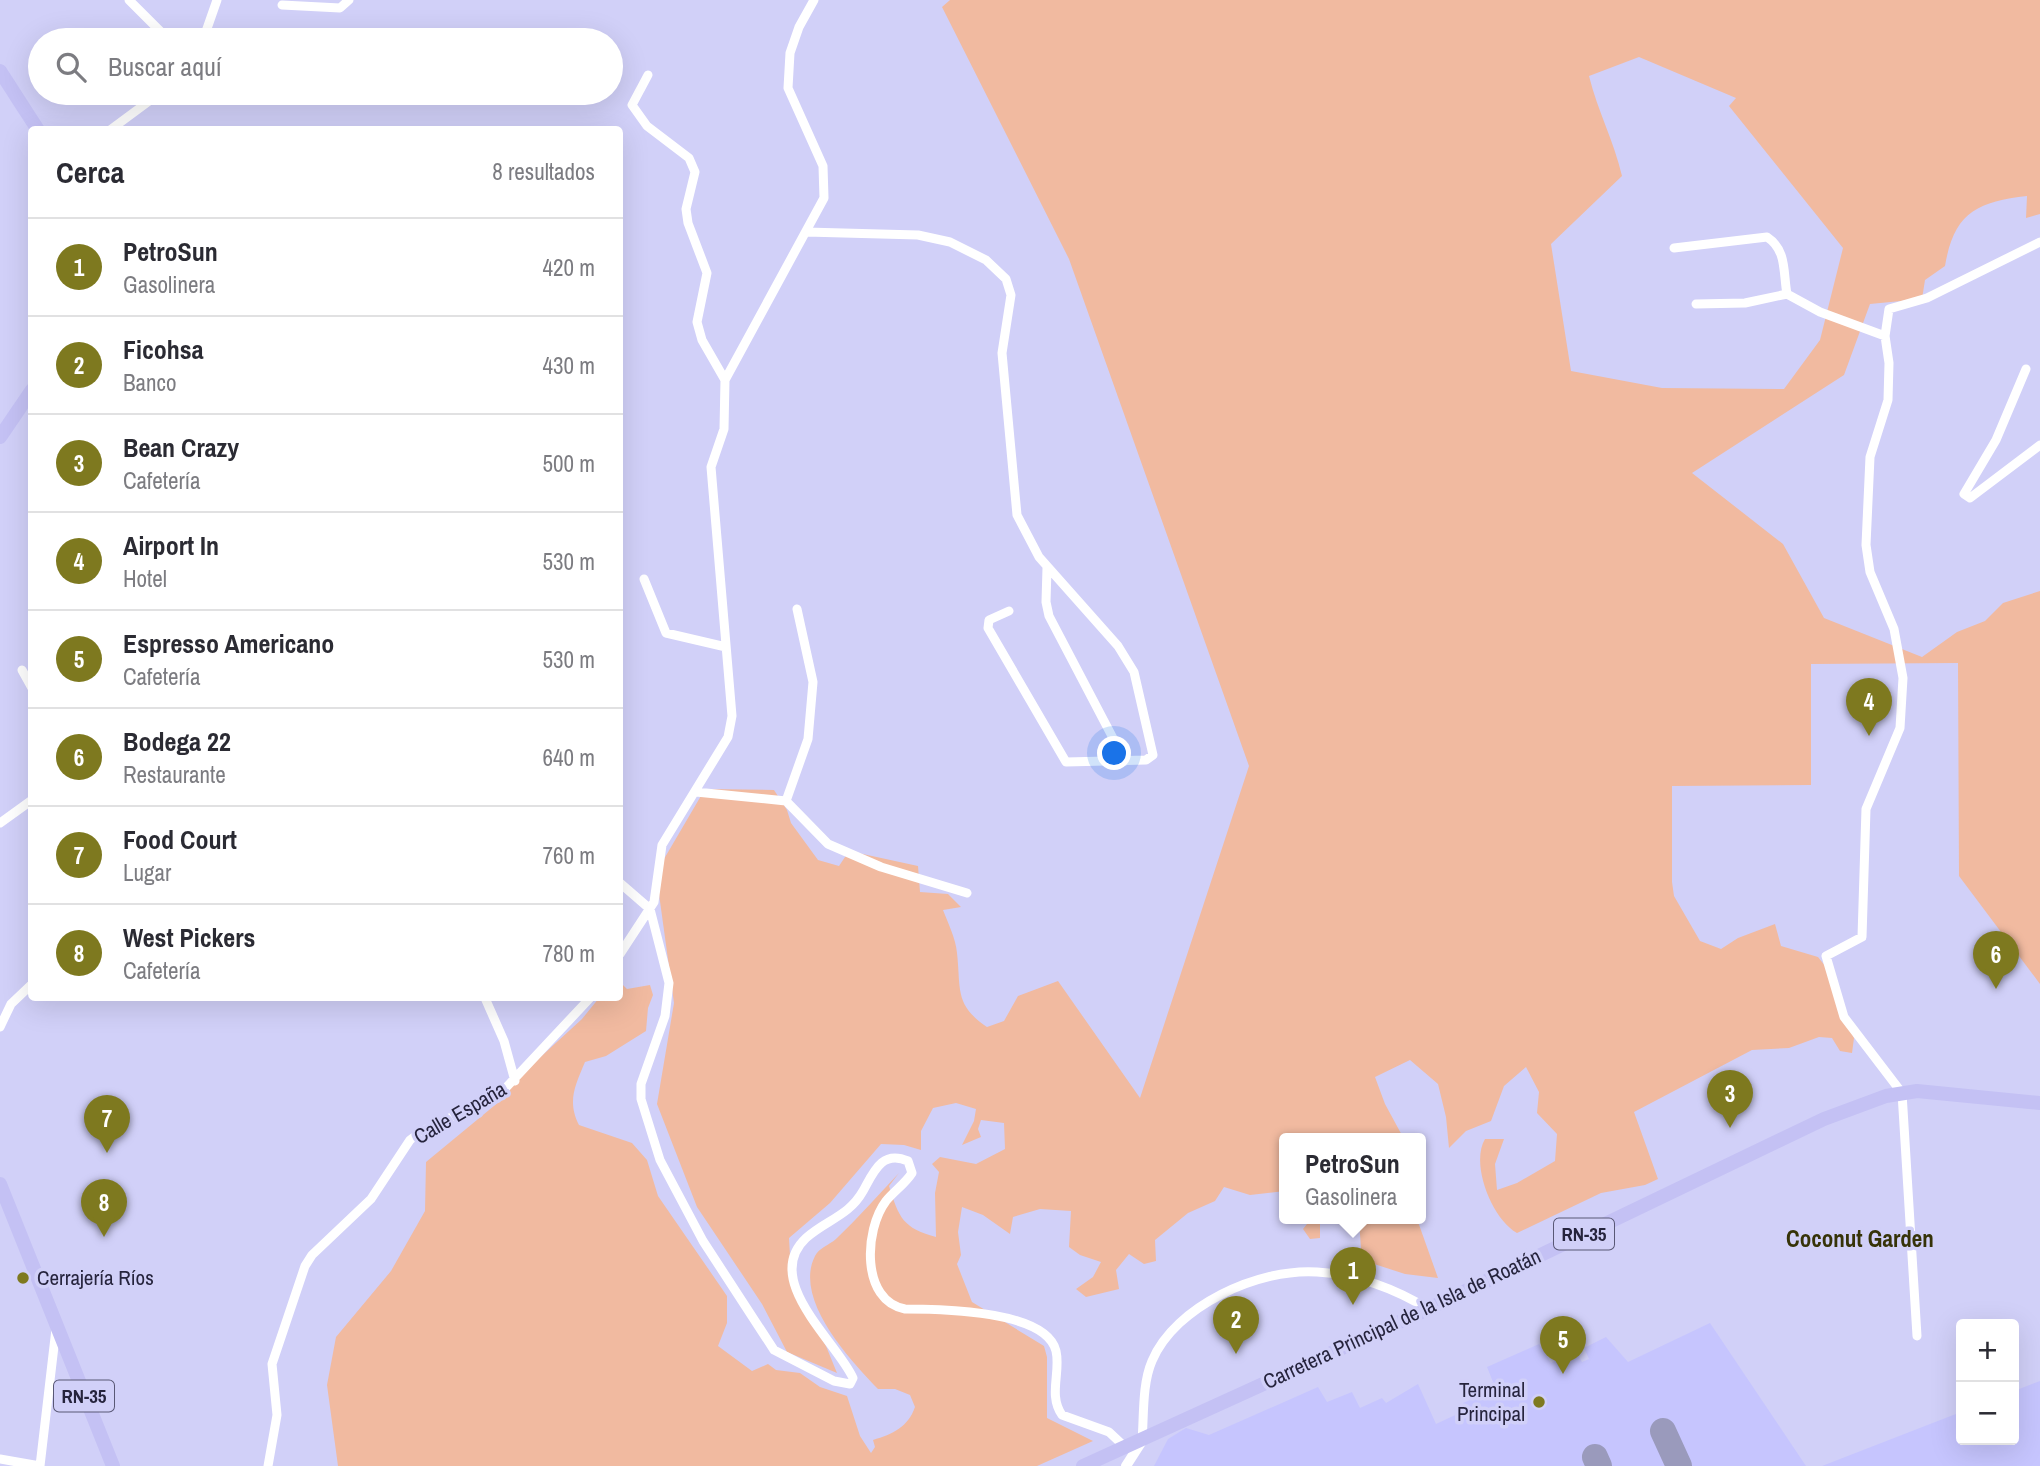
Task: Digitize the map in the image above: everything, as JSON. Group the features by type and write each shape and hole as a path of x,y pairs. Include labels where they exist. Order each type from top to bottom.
{"main road":[{"path":"0,71 35,126"},
{"path":"0,437 28,396"},
{"name":"Carretera Principal de la Isla de Roatán","path":"1083,1466 1428,1309 1824,1119 1886,1096 1917,1091 2040,1103"},
{"name":"RN-35","path":"0,1184 113,1466"}],"street":[{"path":"129,0 157,28"},
{"path":"208,28 218,0"},
{"path":"282,5 303,3 340,8 349,0"},
{"path":"623,950 650,909 656,894 662,845 728,737 732,716 710,482 711,467 724,429 726,380 824,198 825,184 819,155 788,88 790,53 799,27 814,0"},
{"path":"648,75 632,105 647,126 689,158 695,172 686,209 688,223 707,273 697,322 702,340 726,380"},
{"path":"115,126 144,105"},
{"path":"806,232 918,235 950,242 986,260 1006,279 1011,295 1002,353 1017,515 1047,568 1118,646 1134,672 1153,755 1146,760 1066,762 988,628 989,620 1009,611"},
{"path":"1674,248 1767,237 1776,243 1782,253 1787,294"},
{"path":"1917,1336 1902,1093 1844,1017 1826,956 1862,937 1866,808 1900,728 1903,678 1894,629 1870,572 1866,545 1870,457 1888,400 1889,363 1885,336 1889,309 1927,298 2040,242"},
{"path":"1696,304 1745,303 1787,294 1821,312 1885,336"},
{"path":"2026,369 1996,440 1964,494 1970,498 2040,445"},
{"path":"1047,568 1046,602 1049,616 1125,761"},
{"path":"643,579 666,633 726,647"},
{"path":"786,801 808,739 813,682 797,609"},
{"path":"22,670 28,681"},
{"path":"696,792 786,801 828,844 881,867 967,893"},
{"path":"0,823 28,803"},
{"path":"623,886 650,909 669,983 665,1016 641,1084 645,1112 660,1160 686,1211 761,1334 774,1350 834,1381 850,1384 853,1378 849,1370 803,1304 792,1266 796,1251 806,1238 855,1206 879,1163 887,1157 900,1157 908,1161 912,1173 881,1210 869,1265 884,1300 893,1307 905,1309 979,1313 1032,1325 1042,1331 1053,1342 1057,1354 1055,1399 1062,1415 1109,1432 1125,1447"},
{"path":"0,1027 10,1004 28,988"},
{"path":"486,1001 504,1041 515,1081"},
{"name":"Calle España","path":"268,1466 277,1415 272,1364 295,1305 305,1266 325,1241 371,1199 410,1140 422,1131 500,1094 587,1001"},
{"path":"1126,1466 1142,1441 1150,1363 1159,1347 1183,1320 1223,1293 1268,1277 1317,1271 1401,1293 1428,1309"},
{"path":"0,1459 40,1466 57,1326"}],"shaded area":[{"path":"950,0 2040,0 2040,214 2026,218 2027,196 1994,202 1970,213 1954,234 1945,266 1925,280 1922,299 1870,304 1844,375 1692,473 1783,544 1824,618 1922,657 1957,632 1985,621 2003,603 2040,591 2040,984 1959,876 1958,663 1811,664 1811,785 1672,786 1672,882 1674,896 1700,941 1721,949 1738,938 1775,924 1781,946 1818,957 1826,967 1854,1038 1852,1053 1840,1051 1832,1038 1819,1037 1789,1048 1752,1050 1634,1112 1658,1179 1645,1185 1601,1193 1517,1233 1499,1216 1492,1204 1480,1162 1485,1139 1504,1139 1495,1164 1497,1190 1517,1183 1555,1161 1557,1134 1537,1113 1539,1092 1526,1067 1504,1086 1491,1121 1466,1131 1449,1148 1446,1117 1438,1084 1410,1060 1375,1077 1385,1104 1401,1133 1279,1133 1279,1192 1250,1195 1224,1187 1215,1201 1188,1213 1155,1240 1156,1261 1144,1264 1129,1254 1116,1270 1119,1289 1086,1297 1076,1289 1093,1277 1101,1262 1080,1255 1069,1247 1071,1211 1040,1209 1013,1217 1010,1234 983,1215 962,1207 958,1232 961,1255 957,1264 972,1302 1044,1346 1047,1357 1047,1418 1093,1441 1037,1466 338,1466 327,1385 336,1337 391,1271 425,1211 426,1162 506,1096 511,1084 582,1019 597,1001 623,1001 623,985 627,989 650,985 653,995 648,1008 646,1031 606,1056 585,1062 574,1094 575,1116 579,1125 632,1143 647,1160 658,1196 727,1296 727,1323 718,1346 752,1371 768,1364 776,1370 800,1373 820,1387 847,1396 860,1436 871,1453 875,1447 873,1440 899,1429 912,1414 915,1407 910,1395 895,1389 878,1389 853,1362 828,1328 812,1291 810,1273 815,1256 836,1239 899,1173 889,1186 900,1214 916,1230 936,1237 935,1193 939,1172 932,1164 940,1157 976,1164 1005,1149 1004,1123 981,1120 978,1129 981,1137 962,1145 974,1121 976,1109 956,1103 933,1108 921,1131 921,1150 904,1145 881,1144 830,1203 789,1238 792,1290 826,1346 837,1373 787,1352 762,1304 697,1207 657,1104 674,1003 659,894 664,859 705,789 774,790 787,810 791,823 818,860 839,866 849,851 918,866 920,892 948,894 961,907 943,910 956,948 961,995 976,1019 987,1027 1004,1021 1018,996 1058,981 1140,1098 1249,766 1069,259 942,7","holes":["1639,57 1736,98 1729,106 1843,248 1820,340 1784,389 1662,388 1571,371 1551,244 1622,176 1589,76"]},
{"path":"1307,1224 1320,1224 1320,1238 1310,1239 1303,1229"},
{"path":"1359,1224 1419,1224 1438,1278 1405,1274 1368,1262 1361,1249"},
{"path":"1710,1323 1806,1466 1154,1466 1168,1439 1186,1428 1209,1435 1318,1387 1327,1402 1352,1392 1360,1408 1382,1398 1386,1403 1418,1384 1436,1424 1466,1410 1463,1403 1470,1400 1468,1395 1493,1382 1487,1367 1539,1344 1551,1363 1576,1351 1582,1362 1589,1359 1584,1348 1606,1337 1628,1362"},
{"path":"2040,1381 2040,1466 1822,1466 1956,1414 1956,1445 2019,1445 2019,1389"}],"taxiway":[{"path":"1663,1431 1679,1466"},
{"path":"1595,1457 1599,1466"}],"place":[{"name":"Airport In","path":"1869,736"},
{"name":"Bodega 22","path":"1996,989"},
{"name":"Bean Crazy","path":"1730,1128"},
{"name":"Food Court","path":"107,1153"},
{"name":"West Pickers","path":"104,1237"},
{"name":"Cerrajería Ríos","path":"23,1278"},
{"name":"PetroSun","path":"1353,1305"},
{"name":"Ficohsa","path":"1236,1354"},
{"name":"Espresso Americano","path":"1563,1374"},
{"name":"Terminal Principal","path":"1539,1402"}],"district":[{"name":"Coconut Garden","path":"1860,1239"}]}
